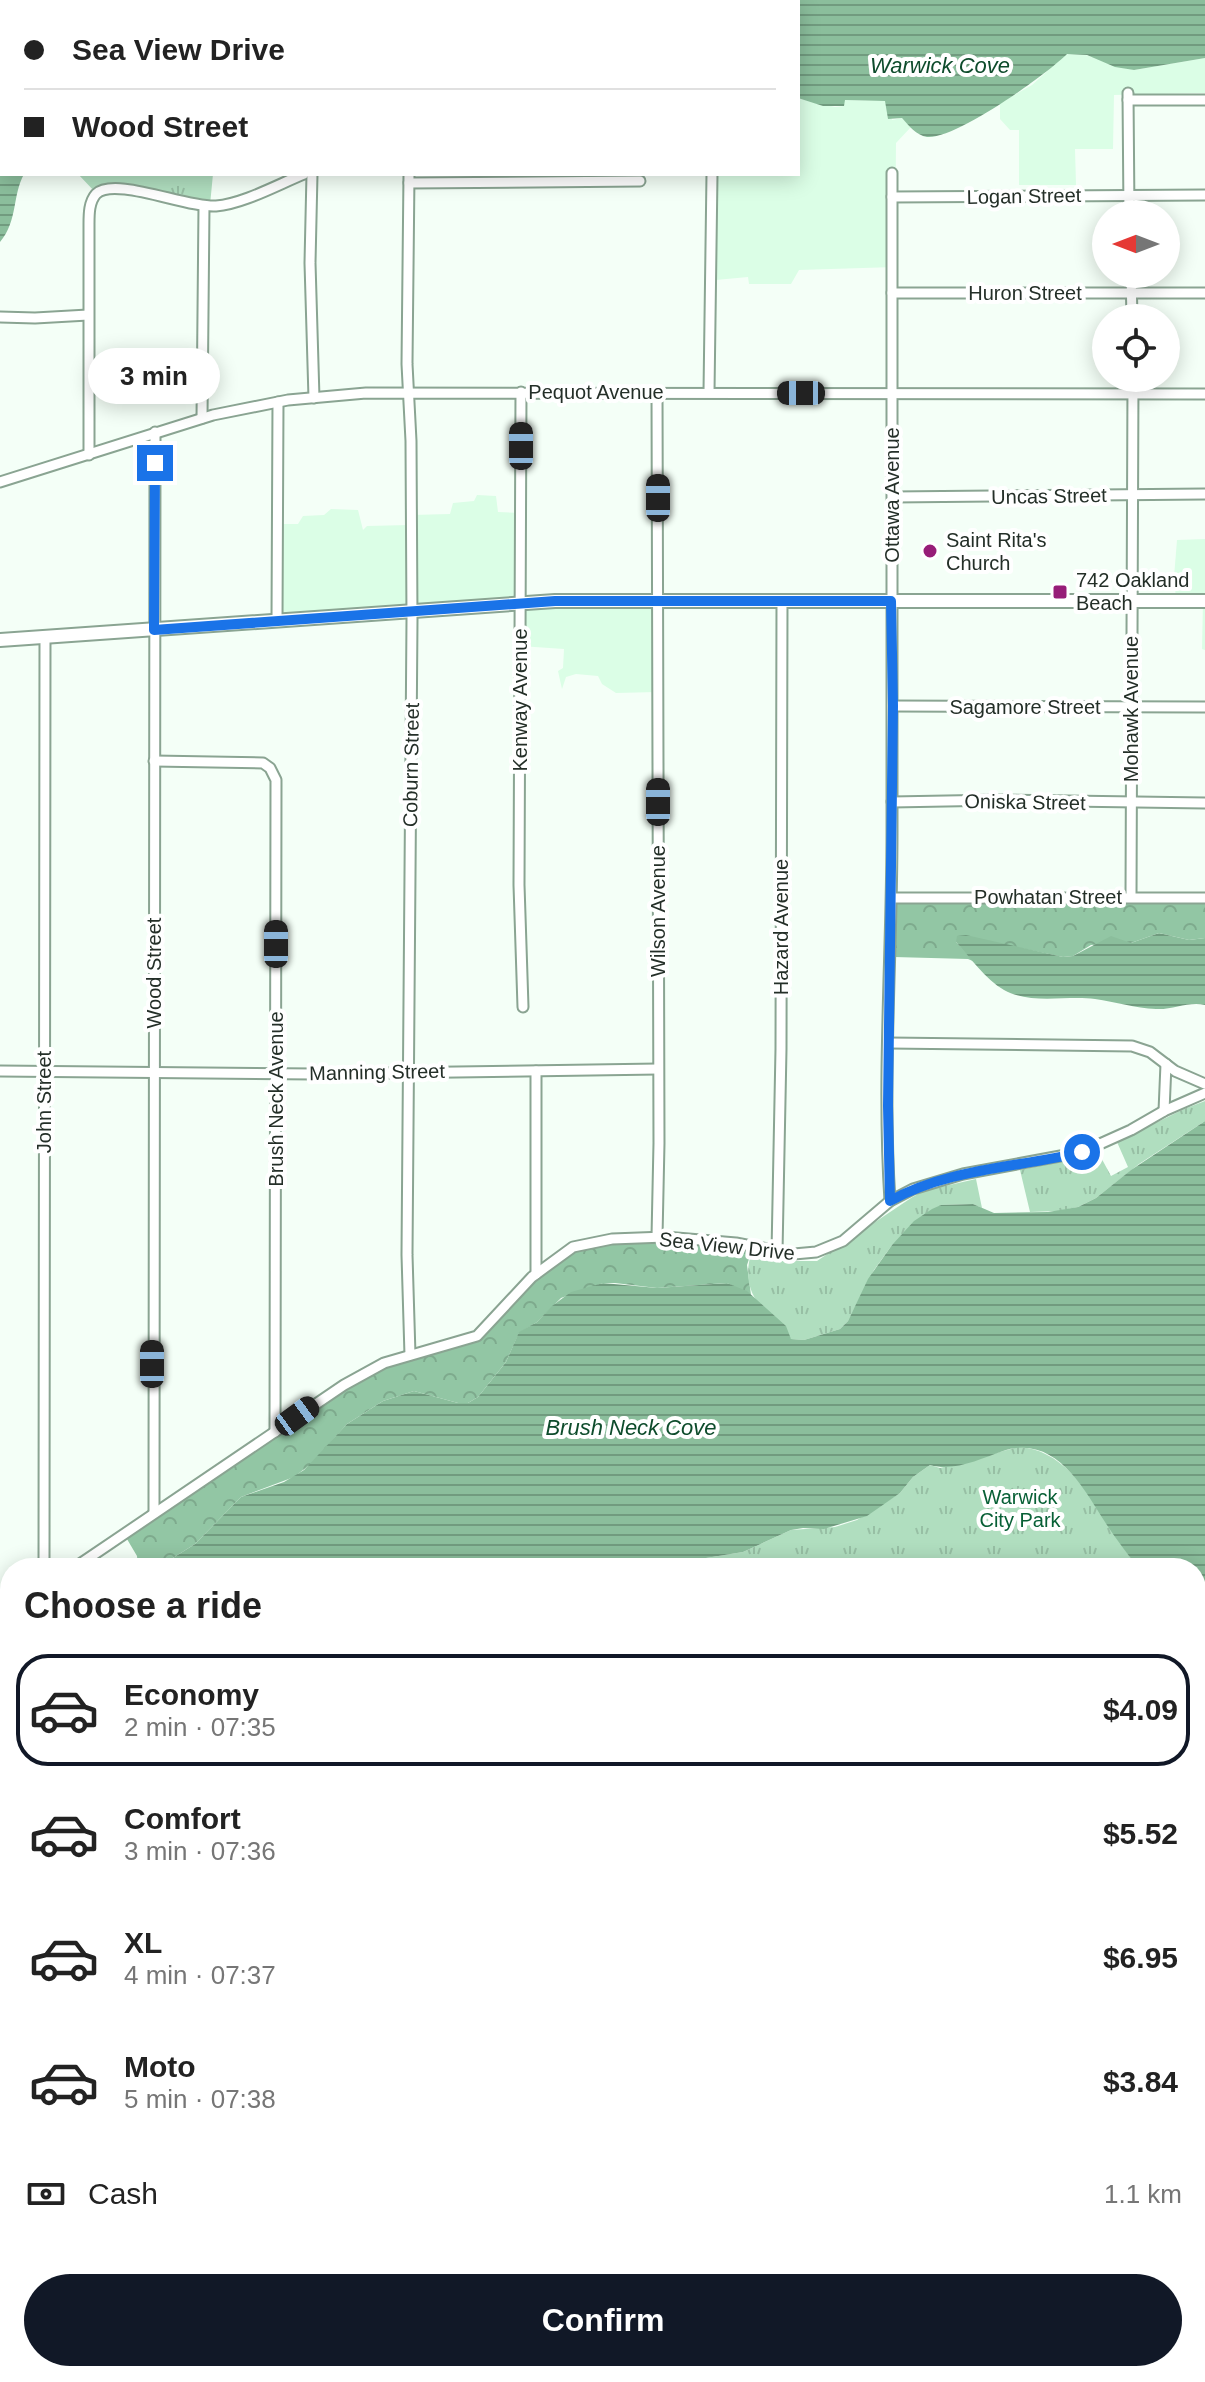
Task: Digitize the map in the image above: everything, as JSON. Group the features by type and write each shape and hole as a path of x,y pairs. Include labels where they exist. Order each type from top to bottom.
{"street":[{"path":"1128,200 1128,97 1205,100"},
{"name":"Ottawa Avenue","path":"890,1201 892,173"},
{"path":"89,455 90,207 100,192 108,187 134,189 165,199 204,206 225,205 299,176"},
{"path":"312,176 310,263 314,398"},
{"path":"709,392 712,176"},
{"path":"409,178 640,181"},
{"name":"Coburn Street","path":"409,178 407,364 410,392 412,611 407,1255 410,1355"},
{"name":"Logan Street","path":"892,197 1205,195"},
{"path":"202,418 204,206"},
{"path":"1131,288 1131,304"},
{"name":"Huron Street","path":"892,293 1205,293"},
{"path":"0,317 88,315"},
{"name":"Pequot Avenue","path":"0,482 202,418 314,398 410,392 1205,394"},
{"name":"Kenway Avenue","path":"521,392 519,885 523,1007"},
{"name":"Wilson Avenue","path":"657,392 657,1237"},
{"name":"Mohawk Avenue","path":"1131,896 1133,394"},
{"path":"277,620 278,402"},
{"name":"Wood Street","path":"154,1513 155,432"},
{"name":"Uncas Street","path":"893,497 1205,494"},
{"path":"0,640 593,600 1205,601"},
{"name":"Hazard Avenue","path":"777,1252 781,1049 782,601"},
{"name":"John Street","path":"44,1558 45,637"},
{"name":"Sagamore Street","path":"893,706 1205,707"},
{"name":"Brush Neck Avenue","path":"154,761 263,763 270,768 277,787 275,1432"},
{"name":"Oniska Street","path":"892,802 1205,803"},
{"name":"Powhatan Street","path":"892,898 1205,898"},
{"path":"889,1043 1119,1045 1150,1052 1186,1077 1205,1084"},
{"path":"1164,1111 1166,1064"},
{"name":"Manning Street","path":"0,1071 276,1074 658,1069"},
{"path":"536,1071 536,1274"},
{"name":"Sea View Drive","path":"89,1558 365,1373 410,1355 477,1336 536,1274 573,1247 603,1240 657,1237 736,1243 801,1254 831,1247 876,1216 890,1201 913,1189 947,1178 1082,1152 1205,1093"}],"shaded area":[{"path":"1076,52 1134,70 1205,58 1205,93 1114,95 1113,149 1075,149 1076,185 1019,185 1019,130 1010,130 1000,119 1000,103 1032,85 1066,54"},
{"path":"800,98 835,107 844,106 844,100 886,101 892,120 902,118 911,127 896,143 895,267 799,270 791,284 749,284 748,277 705,281 716,176 800,176"},
{"path":"477,495 496,496 498,512 521,513 519,601 657,601 657,692 616,693 602,684 598,676 576,674 566,677 562,689 558,671 563,668 564,649 520,646 518,604 279,619 278,524 298,524 303,516 324,515 331,509 358,510 363,530 367,526 409,525 411,515 450,514 453,503 474,501"},
{"path":"1205,539 1205,650 1202,649 1203,602 1176,599 1174,577 1177,540"}],"green space":[{"path":"80,176 213,176 210,205 133,188 95,192"},
{"path":"895,899 1075,904 1205,904 1205,938 1189,940 1159,933 1131,943 1091,945 1073,956 1063,957 997,943 956,942 975,962 968,959 894,957"},
{"path":"1205,1101 1205,1121 1139,1164 1096,1198 1078,1207 1030,1212 1020,1170 1069,1160 1097,1150 1111,1176 1128,1167 1117,1142"},
{"path":"976,1179 982,1208 973,1204 941,1205 892,1245 874,1270 848,1321 840,1329 804,1340 791,1339 756,1300 748,1279 752,1250 780,1261 817,1261 923,1191"},
{"path":"606,1240 732,1242 752,1250 747,1265 751,1295 727,1283 657,1288 603,1283 561,1298 537,1322 519,1333 506,1362 478,1397 468,1403 458,1403 414,1391 383,1401 347,1424 312,1463 294,1477 241,1497 195,1544 173,1558 137,1558 124,1534 376,1365 477,1336 551,1260"},
{"name":"Warwick City Park","path":"1018,1447 1039,1451 1073,1475 1131,1558 706,1558 743,1552 791,1530 835,1527 857,1520 900,1493 913,1477 930,1465 940,1468"}],"water":[{"name":"Warwick Cove","path":"800,0 1205,0 1205,58 1134,70 1115,67 1087,55 1067,54 978,118 940,135 923,136 902,118 888,119 885,101 845,100 844,106 823,106 800,99"},
{"path":"0,176 23,176 10,226 0,242"},
{"path":"1159,933 1189,940 1205,938 1205,1005 1156,1009 1095,999 1015,995 990,980 956,942 957,936 966,935 1063,957 1073,956 1111,936 1131,943"},
{"name":"Brush Neck Cove","path":"1205,1121 1205,1558 1131,1558 1087,1493 1064,1466 1052,1456 1021,1448 958,1466 930,1465 913,1477 900,1493 867,1516 824,1529 791,1530 743,1552 706,1558 173,1558 195,1544 241,1497 284,1482 304,1470 347,1424 383,1401 414,1391 458,1403 468,1403 478,1397 506,1362 519,1332 537,1322 571,1292 603,1283 657,1288 727,1283 747,1291 786,1326 791,1339 804,1340 840,1329 848,1321 868,1279 892,1245 914,1221 932,1209 941,1205 973,1204 994,1213 1048,1212 1078,1207 1096,1198 1131,1170"}],"place":[{"name":"Saint Rita's Church","path":"930,551"},
{"name":"742 Oakland Beach","path":"1060,592"}],"route":[{"path":"155,463 154,630 555,601 891,601 890,1201 913,1189 947,1178 1082,1152"}]}
